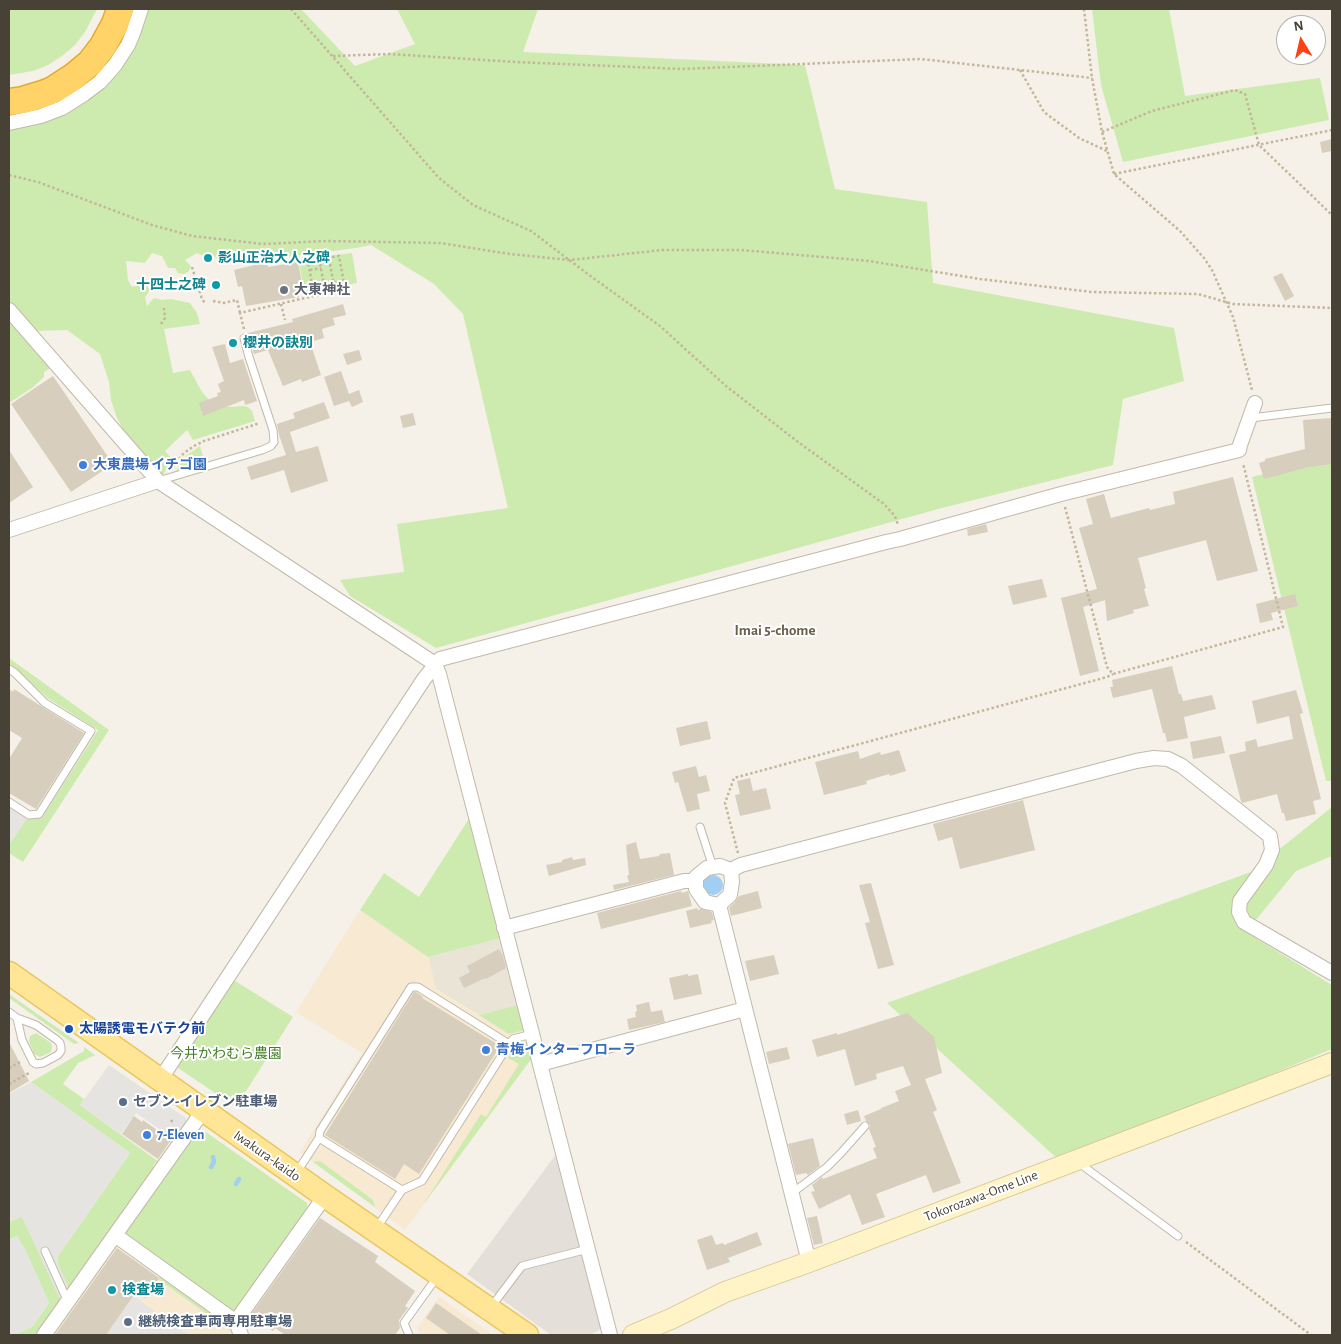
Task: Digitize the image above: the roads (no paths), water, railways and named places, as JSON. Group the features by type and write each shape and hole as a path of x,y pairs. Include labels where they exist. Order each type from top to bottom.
{"highway":[{"path":"9,86 40,80 73,61 90,43 107,9"},
{"path":"9,102 28,99 53,90 82,70 104,46 120,9"}],"main road":[{"name":"Iwakura-kaido","path":"9,974 294,1175 490,1309 520,1332"},
{"name":"Tokorozawa-Ome Line","path":"633,1335 674,1318 726,1292 1332,1063"}],"street":[{"path":"9,123 41,116 62,108 100,82 111,71 122,55 133,33 141,9"},
{"path":"9,310 164,480 435,664 610,1335"},
{"path":"160,1080 424,679 440,659 900,539 1061,494 1239,450 1255,403"},
{"path":"9,530 164,480"},
{"path":"719,905 705,902 696,889 696,877 707,868 720,866 736,867 1136,761 1154,758 1168,759 1182,766 1270,836 1272,850 1266,865 1240,901 1239,912 1244,922 1332,973"},
{"path":"719,905 730,895 736,867"},
{"path":"504,928 684,881 696,881"},
{"path":"719,905 809,1262"},
{"path":"540,1064 745,1009"},
{"path":"44,1335 203,1110"},
{"path":"115,1235 239,1329 325,1196"}],"lane":[{"path":"164,480 262,450 274,442 270,421 244,335"},
{"path":"1251,418 1332,408"},
{"path":"9,669 45,703 91,731 39,814 29,815 9,802"},
{"path":"700,827 711,861 711,867"},
{"path":"294,1175 319,1138 320,1131 410,987 418,987 509,1044"},
{"path":"9,1012 18,1018 36,1025 57,1040 60,1043 61,1051 43,1063 36,1064 33,1062 22,1040 18,1018"},
{"path":"375,1231 402,1190 422,1181 509,1044 513,1039 532,1034"},
{"path":"792,1193 827,1167 865,1126"},
{"path":"319,1138 402,1190"},
{"path":"1076,1160 1178,1236"},
{"path":"490,1309 522,1266 588,1249"},
{"path":"45,1251 68,1302"},
{"path":"409,1335 404,1323 439,1274"}],"water":[{"path":"713,875 720,878 723,885 720,892 713,895 706,892 703,885 706,878"}],"waterway":[{"path":"211,1167 214,1162 213,1157"},
{"path":"236,1184 239,1179"}],"place":[{"name":"影山正治大人之碑","path":"208,258"},
{"name":"十四士之碑","path":"216,285"},
{"name":"大東神社","path":"284,290"},
{"name":"櫻井の訣別","path":"233,343"},
{"name":"大東農場 イチゴ園","path":"83,465"},
{"name":"太陽誘電モバテク前","path":"69,1029"},
{"name":"青梅インターフローラ","path":"486,1050"},
{"name":"セブン-イレブン駐車場","path":"123,1102"},
{"name":"7-Eleven","path":"147,1135"},
{"name":"検査場","path":"112,1290"},
{"name":"継続検査車両専用駐車場","path":"128,1322"}],"district":[{"name":"Imai 5-chome","path":"775,630"}],"park label":[{"name":"今井かわむら農園","path":"226,1054"}]}
